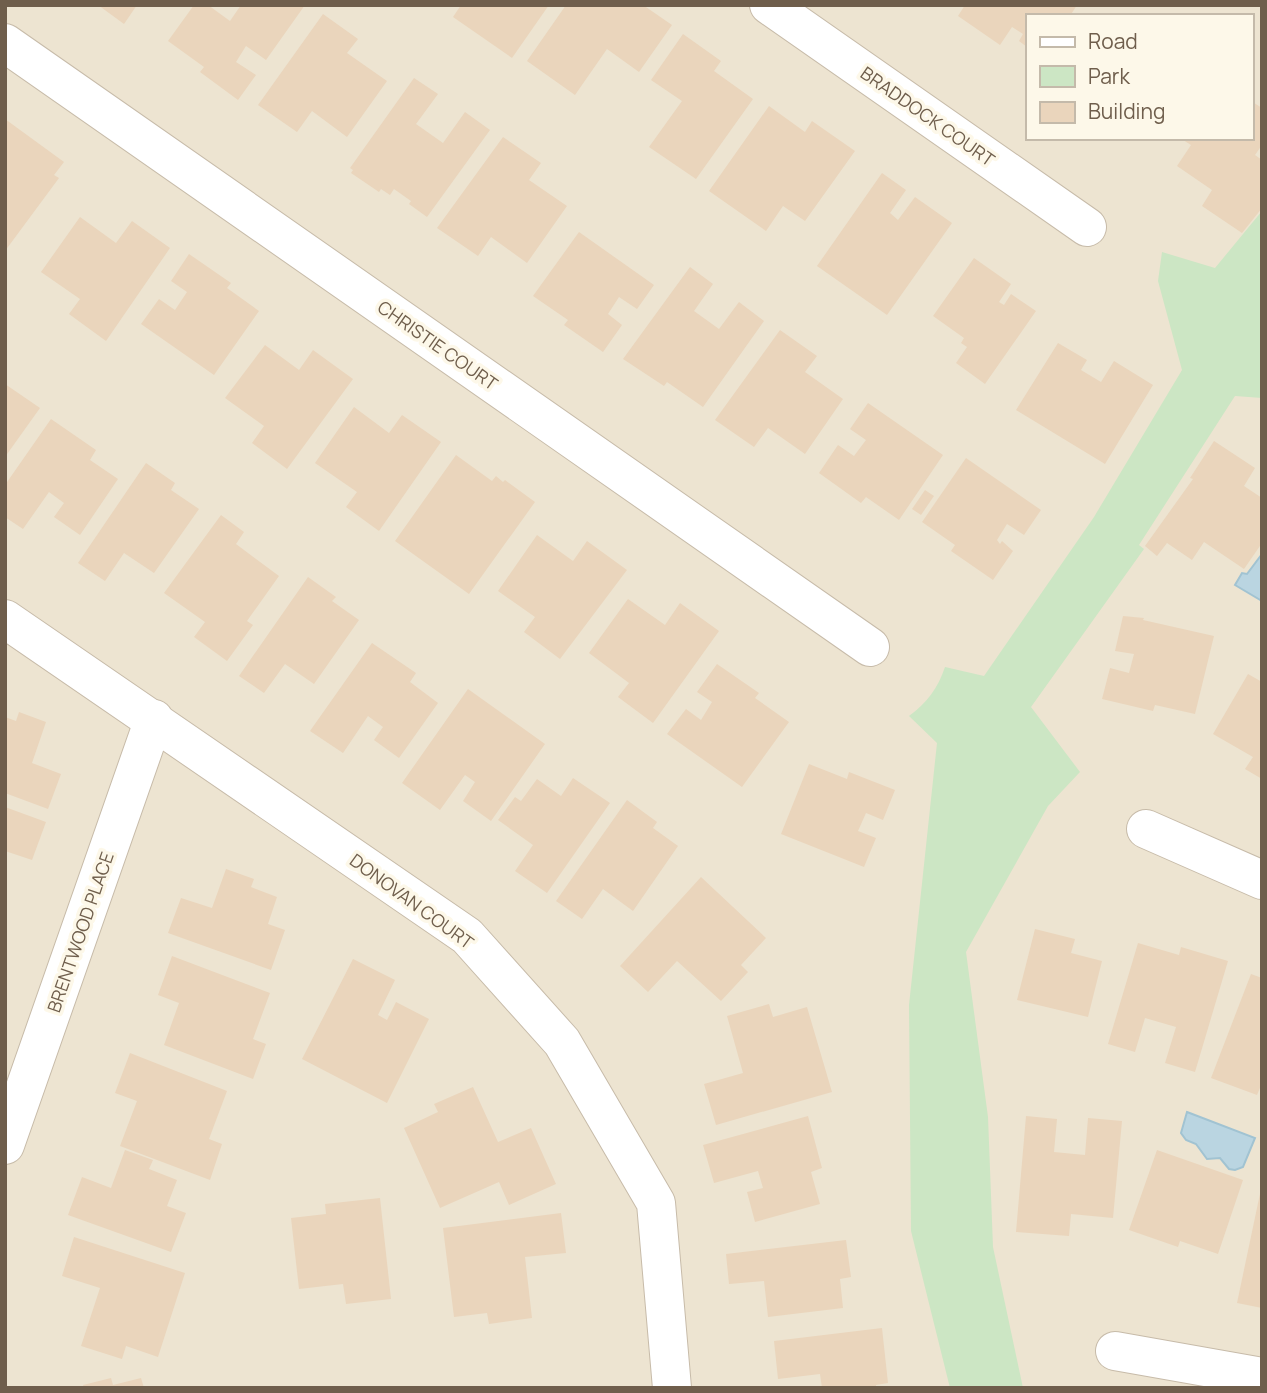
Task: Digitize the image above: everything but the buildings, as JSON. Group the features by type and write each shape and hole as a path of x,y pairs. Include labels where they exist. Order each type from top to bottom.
{"street":[{"name":"BRADDOCK COURT","path":"769,5 1087,227"},
{"name":"CHRISTIE COURT","path":"5,43 870,647"},
{"name":"DONOVAN COURT","path":"5,619 467,936 562,1042 656,1203 672,1388"},
{"name":"BRENTWOOD PLACE","path":"5,1145 154,719"},
{"path":"1146,828 1262,880"},
{"path":"1115,1351 1262,1377"}],"shaded area":[{"path":"5,5 1262,5 1262,1388 5,1388"}],"green space":[{"path":"1262,211 1262,398 1235,396 1139,545 1144,549 1031,707 1080,772 1048,806 966,952 988,1117 993,1247 1023,1388 950,1388 911,1231 909,1005 937,743 909,716 931,694 945,667 984,676 1094,517 1182,370 1158,281 1162,252 1215,268"}],"water":[{"path":"1262,554 1262,601 1235,585 1242,573 1247,574"},
{"path":"1187,1112 1255,1138 1243,1167 1229,1169 1220,1158 1207,1159 1196,1144 1186,1140 1181,1133"}]}
